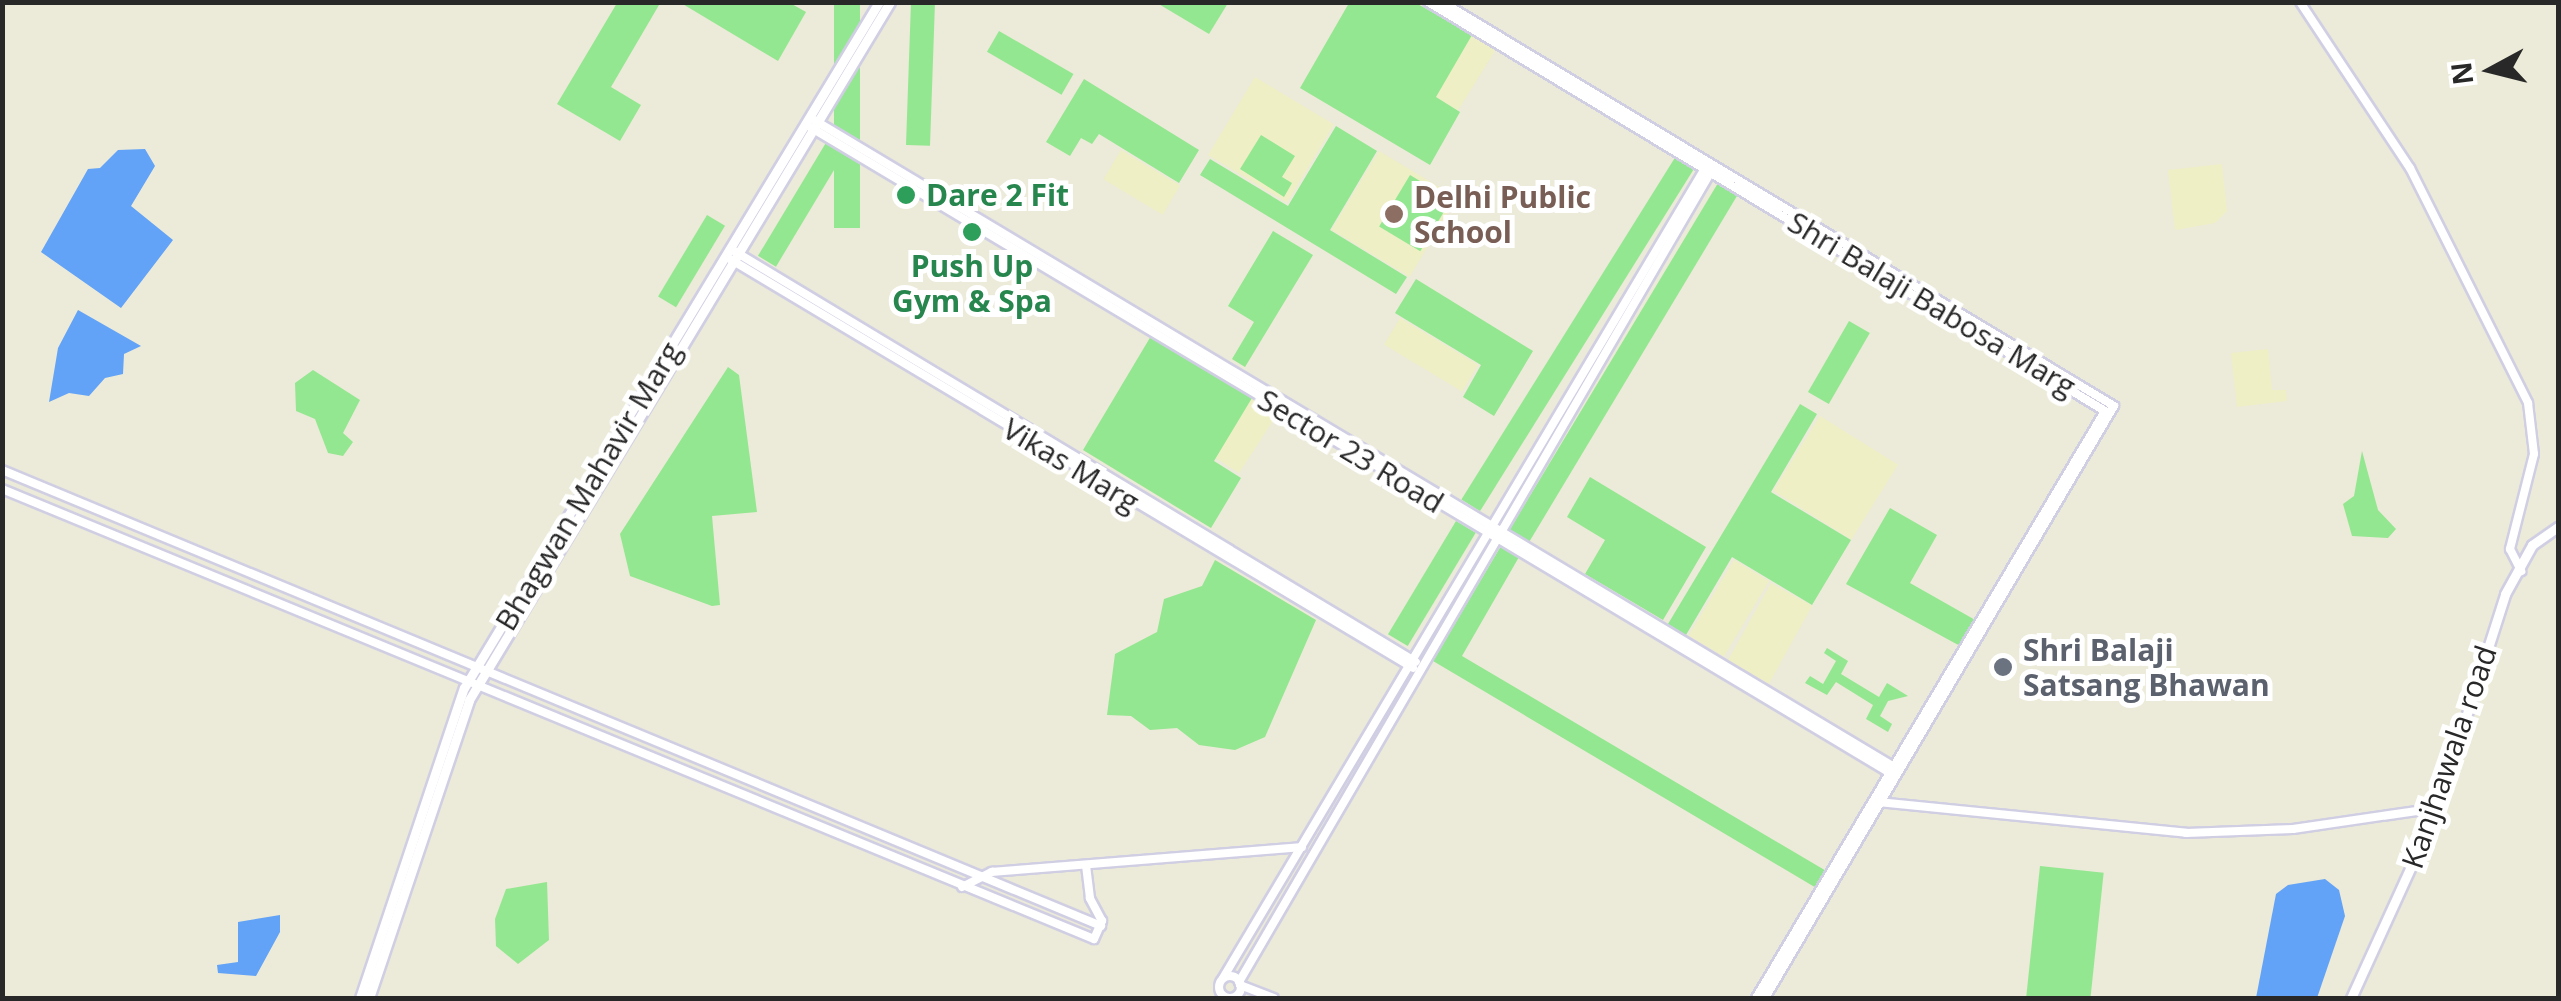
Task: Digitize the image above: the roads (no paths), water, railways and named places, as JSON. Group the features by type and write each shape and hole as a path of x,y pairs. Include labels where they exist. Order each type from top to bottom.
{"main road":[{"name":"Bhagwan Mahavir Marg","path":"360,998 473,683 812,123 879,2"},
{"path":"812,123 890,2"},
{"name":"Kanjhawala road","path":"2354,998 2437,808 2519,570 2532,546 2558,530"},
{"name":"Kanjhawala road","path":"2354,998 2444,806 2519,570"},
{"name":"Bhagwan Mahavir Marg","path":"368,998 473,683"}],"street":[{"name":"Shri Balaji Babosa Marg","path":"1428,2 1709,168"},
{"name":"Shri Balaji Babosa Marg","path":"1442,2 2104,410 1765,998"},
{"path":"2300,2 2410,168 2528,403 2536,442 2525,508 2510,549 2519,570"},
{"name":"Sector 23 Road","path":"812,123 1895,771"},
{"path":"1415,665 1231,964 1219,987 1230,998 1240,984 1243,968 1415,665 1709,168"},
{"name":"Vikas Marg","path":"733,255 1415,665"},
{"path":"2,470 1100,926"},
{"path":"2,489 1086,940 1094,940 1100,926 1086,867"},
{"name":"Shri Balaji Babosa Marg","path":"1756,998 1878,802"},
{"path":"1878,802 2186,834 2293,829 2437,808"},
{"path":"830,831 835,819"},
{"path":"962,887 980,877 1301,846 1310,851"},
{"path":"1231,964 1243,968"},
{"path":"1224,978 1274,998"}],"water":[{"path":"145,149 155,166 131,206 173,240 121,308 41,252 88,169 100,168 118,150"},
{"path":"78,310 141,346 124,354 123,374 105,378 89,396 69,393 49,402 58,348"},
{"path":"2325,879 2339,890 2345,916 2317,998 2256,998 2276,894 2288,885"},
{"path":"280,915 280,932 256,976 218,973 217,965 238,962 238,922"}],"place":[{"name":"Dare 2 Fit","path":"906,195"},
{"name":"Delhi Public School","path":"1394,214"},
{"name":"Push Up Gym & Spa","path":"972,232"},
{"name":"Shri Balaji Satsang Bhawan","path":"2003,667"}]}
